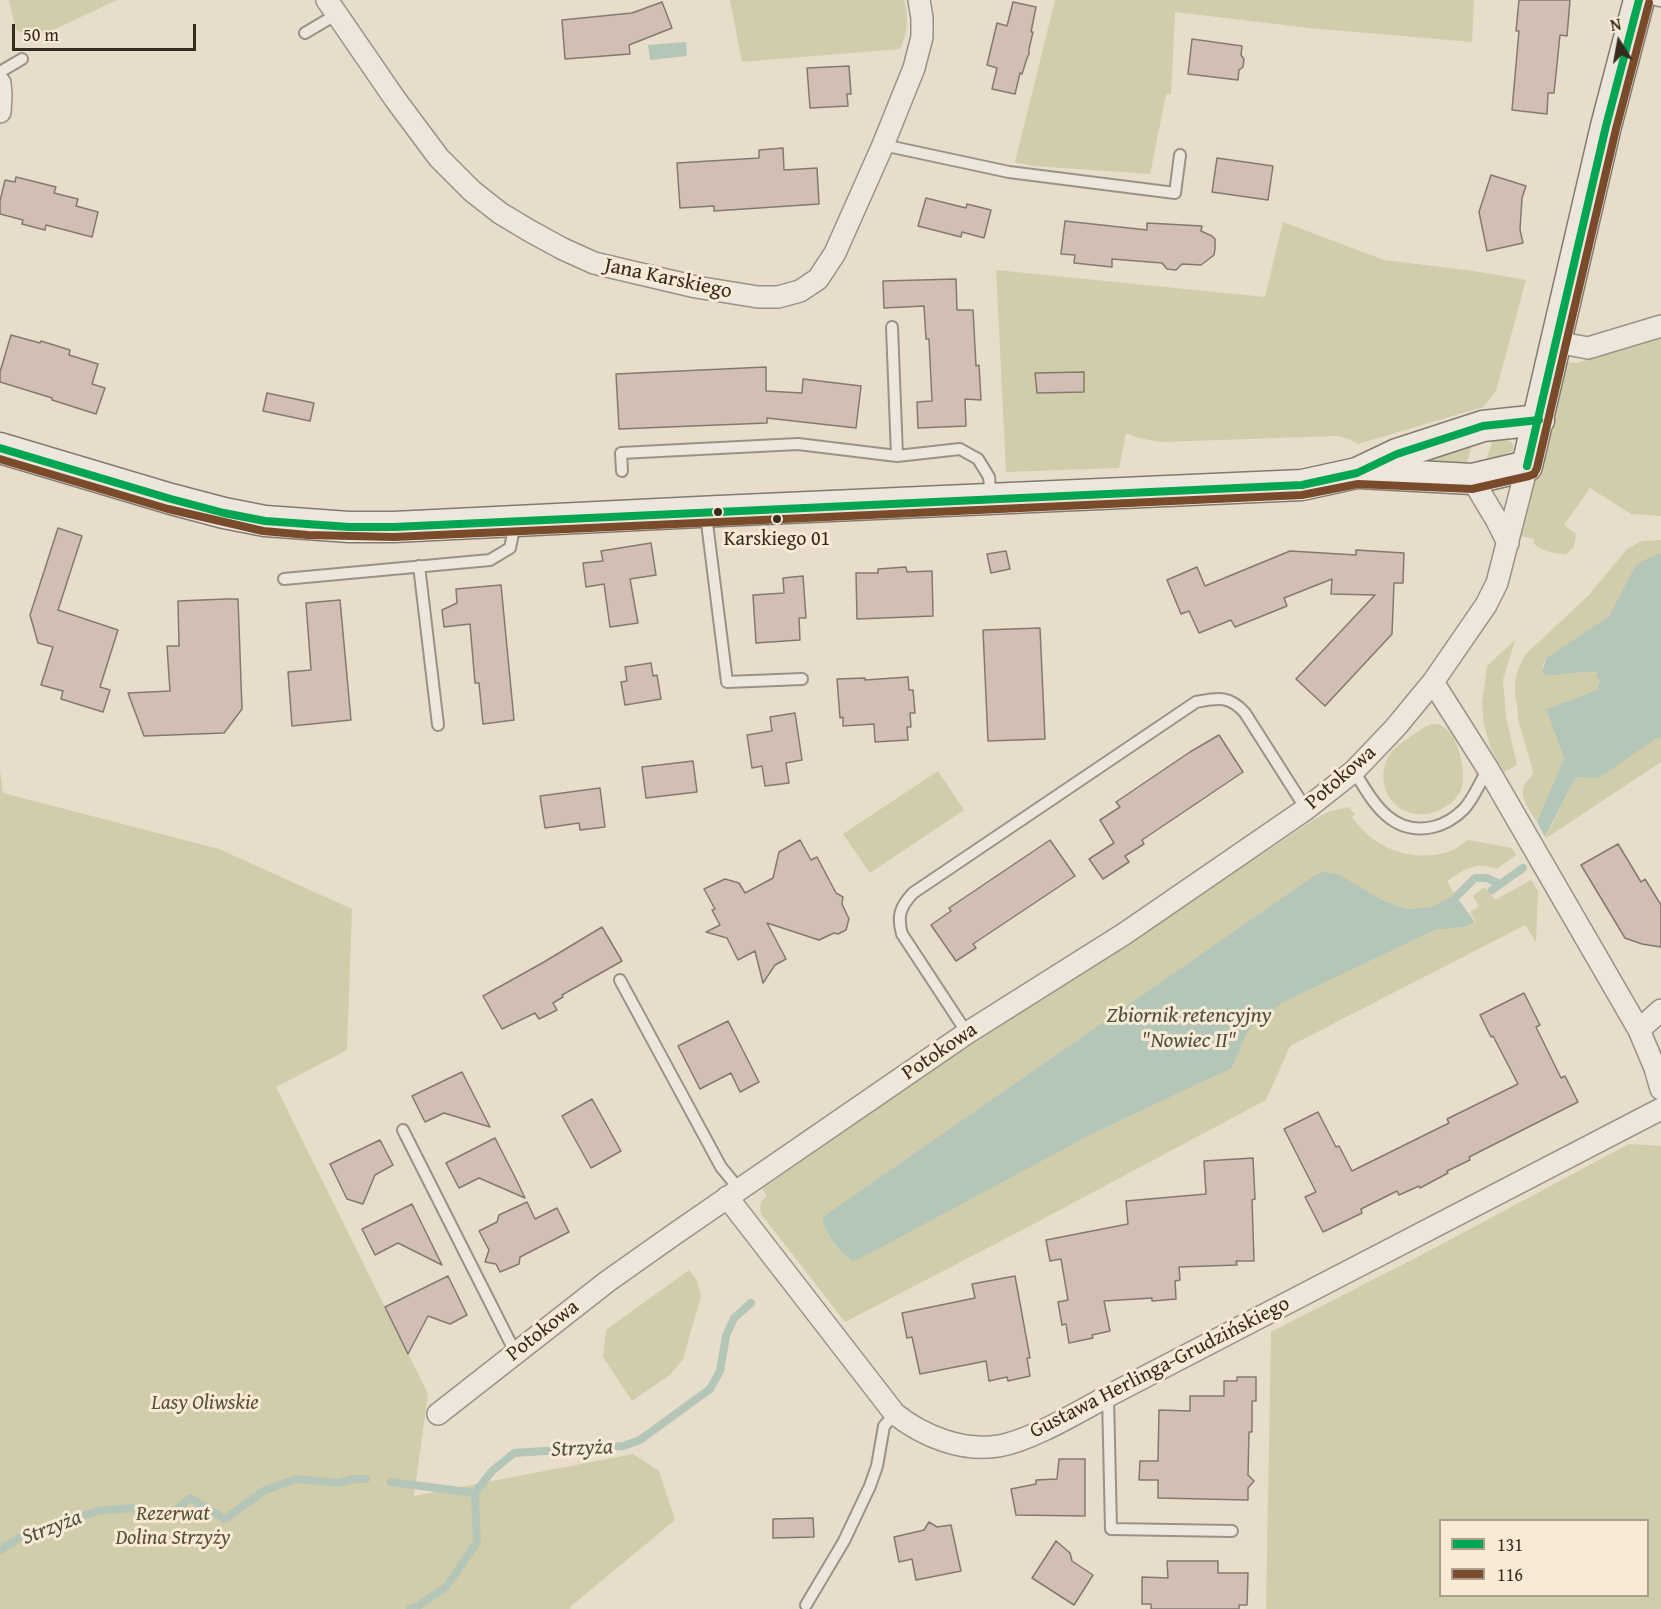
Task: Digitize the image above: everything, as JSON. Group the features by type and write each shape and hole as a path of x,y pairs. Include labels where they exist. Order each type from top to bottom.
{"street":[{"name":"Jana Karskiego","path":"332,7 439,158 472,191 500,213 562,249 594,262 696,286 758,297 778,297 800,291 818,279 835,253 914,68 922,37 919,0"},
{"name":"Potokowa","path":"438,1414 608,1281 733,1193 967,1033 1123,936 1306,809 1354,771 1395,728 1433,682 1486,605 1497,583 1539,420 1556,342 1579,209 1606,126 1639,0"},
{"path":"0,82 0,112"},
{"path":"1556,342 1588,348 1661,326"},
{"path":"0,448 171,499 265,521 308,525 394,527 1302,485 1357,473 1397,454 1483,426 1539,420"},
{"path":"1357,473 1472,479 1527,466"},
{"path":"1472,479 1508,543"},
{"path":"1433,682 1488,769 1640,1030 1661,1089"},
{"path":"1640,1030 1661,1010"},
{"name":"Gustawa Herlinga-Grudzińskiego","path":"733,1193 895,1414 909,1425 945,1441 998,1446 1043,1430 1661,1109"}],"lane":[{"path":"1656,0 1661,1"},
{"path":"305,33 332,7"},
{"path":"0,72 22,59"},
{"path":"883,145 1009,172 1175,193 1180,154"},
{"path":"892,327 897,456"},
{"path":"622,471 621,453 798,444 897,456 960,449 978,459 989,477 991,498"},
{"path":"706,511 727,682 802,679"},
{"path":"284,579 490,560 510,548 516,521"},
{"path":"419,566 438,725"},
{"path":"967,1033 903,934 899,922 905,902 913,893 1188,707 1196,702 1214,699 1226,699 1238,705 1306,809"},
{"path":"1354,771 1376,805 1391,821 1404,827 1422,830 1455,818 1467,806 1488,769"},
{"path":"620,980 733,1193"},
{"path":"403,1130 515,1352"},
{"path":"1108,1396 1111,1529 1232,1531"},
{"path":"806,1605 844,1541 870,1486 884,1426 895,1414"}],"green space":[{"path":"9,0 117,0 36,38 16,30"},
{"path":"730,0 904,0 907,13 905,37 900,49 742,62"},
{"path":"1055,0 1474,0 1472,42 1309,28 1175,12 1171,94 1166,95 1150,174 1033,166 1015,162"},
{"path":"1283,222 1384,260 1526,280 1496,391 1483,407 1358,444 1337,436 1161,442 1138,438 1126,433 1119,468 1006,472 996,270 1265,297"},
{"path":"1661,335 1661,516 1631,514 1590,488 1564,525 1576,534 1574,547 1566,554 1545,550 1534,544 1534,539 1521,536 1565,362 1578,363"},
{"path":"1495,434 1511,442 1514,447 1513,451 1486,460"},
{"path":"1475,436 1467,462 1393,466"},
{"path":"1661,540 1661,553 1634,568 1609,616 1546,658 1542,667 1547,676 1597,672 1596,678 1600,680 1597,690 1546,709 1564,758 1537,822 1523,794 1525,784 1533,771 1518,720 1515,686 1519,667 1526,654 1589,595 1627,549 1642,541"},
{"path":"1515,640 1503,680 1506,717 1517,765 1504,772 1491,749 1484,725 1482,704 1487,666"},
{"path":"1431,724 1447,729 1457,745 1462,766 1462,785 1458,796 1446,807 1432,813 1415,814 1394,803 1385,788 1384,771 1386,762 1393,751"},
{"path":"1661,737 1661,762 1545,839 1576,777"},
{"name":"Lasy Oliwskie","path":"0,771 3,793 219,849 352,909 347,1050 276,1087 428,1394 414,1496 633,1454 659,1471 675,1520 570,1607 571,1609 0,1609"},
{"path":"938,771 964,810 870,873 843,834"},
{"path":"1348,807 1355,814 1352,817 1371,837 1382,845 1407,854 1434,855 1451,851 1468,840 1512,848 1516,855 1497,869 1476,866 1460,873 1447,881 1455,895 1430,907 1406,909 1312,877 823,1217 825,1229 838,1248 853,1261 1094,1133 1232,1068 1247,1033 1262,1017 1284,1002 1435,930 1465,927 1476,922 1470,912 1479,906 1473,896 1483,888 1486,888 1495,900 1531,880 1538,891 1536,942 1525,925 1290,1046 1266,1100 845,1322 761,1214 761,1204 767,1196 762,1189 930,1072 1320,816"},
{"path":"1629,1144 1661,1146 1661,1609 1266,1609 1271,1332"},
{"path":"689,1270 697,1281 701,1296 683,1359 671,1374 632,1401 603,1357 606,1330"}],"water":[{"path":"686,42 687,56 650,60 648,45"},
{"path":"1661,553 1661,737 1599,778 1576,777 1545,837 1537,822 1564,758 1546,709 1597,690 1600,680 1596,678 1597,672 1547,676 1542,672 1546,658 1609,616 1634,568 1644,560"},
{"name":"Zbiornik retencyjny \"Nowiec II\"","path":"1322,872 1338,874 1382,900 1406,909 1430,907 1455,895 1475,922 1465,927 1435,930 1284,1002 1262,1017 1247,1033 1232,1068 1094,1133 861,1258 853,1261 833,1242 825,1229 823,1217"}],"building":[{"path":"1519,0 1570,0 1567,36 1560,35 1554,93 1548,93 1547,114 1512,110 1519,31 1516,31"},
{"path":"662,2 672,28 629,45 630,54 565,59 562,20 632,13"},
{"path":"1013,2 1036,7 1029,54 1022,74 1020,73 1015,94 992,89 997,68 987,65 997,23 1007,26"},
{"path":"1192,39 1242,46 1241,55 1244,59 1238,80 1188,74"},
{"path":"849,66 851,94 847,94 848,106 810,108 807,68"},
{"path":"783,148 784,170 817,168 819,204 714,211 714,206 680,208 677,163 759,158 759,150"},
{"path":"1217,158 1273,166 1268,200 1212,192"},
{"path":"1491,175 1526,186 1522,198 1520,230 1523,243 1487,251 1479,212"},
{"path":"16,177 56,187 54,193 78,199 76,206 98,212 92,237 46,225 45,230 22,224 23,220 0,214 0,201 5,180 15,182"},
{"path":"926,198 966,208 967,204 991,210 984,238 962,232 961,237 918,226"},
{"path":"1065,221 1147,230 1147,223 1202,226 1201,231 1215,239 1214,255 1201,265 1182,264 1176,270 1167,269 1162,263 1112,259 1112,267 1074,263 1075,255 1061,254"},
{"path":"956,279 957,310 973,310 976,366 979,365 981,400 965,399 966,426 918,428 917,402 932,401 929,339 926,339 924,306 884,308 883,281"},
{"path":"11,335 70,350 69,355 98,364 92,384 105,388 96,414 0,382 0,372"},
{"path":"766,367 766,391 802,393 803,379 861,386 856,428 767,418 767,423 619,429 616,374"},
{"path":"1084,372 1084,392 1037,393 1035,373"},
{"path":"267,393 314,403 310,421 263,411"},
{"path":"58,528 82,536 58,610 118,630 100,687 110,690 103,712 61,699 63,691 41,685 53,647 38,643 30,615"},
{"path":"651,543 656,575 630,579 638,623 610,627 604,584 586,587 583,563 603,561 601,551"},
{"path":"1356,550 1404,553 1403,583 1394,583 1392,634 1325,706 1296,679 1375,595 1331,594 1332,579 1284,598 1287,606 1235,627 1231,620 1199,633 1189,611 1181,614 1167,580 1197,567 1205,586 1290,551 1356,555"},
{"path":"1006,551 1010,569 991,573 987,554"},
{"path":"906,567 907,572 932,571 933,616 857,619 856,573 878,573 878,569"},
{"path":"803,576 806,618 799,618 800,640 756,643 753,595 784,593 783,578"},
{"path":"501,585 514,720 483,724 479,683 475,683 470,624 444,627 442,610 457,603 456,589"},
{"path":"238,599 242,709 224,733 144,736 128,693 170,691 167,646 179,646 178,601"},
{"path":"340,600 351,720 292,726 288,672 311,670 306,603"},
{"path":"1040,628 1045,739 988,741 983,630"},
{"path":"651,663 653,676 657,675 661,699 625,705 621,682 627,681 625,667"},
{"path":"908,677 909,690 913,690 915,713 910,713 911,727 907,727 908,740 875,742 874,724 843,726 843,717 840,718 837,679"},
{"path":"795,713 802,760 786,763 789,783 765,786 762,766 752,768 747,735 772,731 770,717"},
{"path":"1219,735 1243,772 1142,840 1144,844 1125,856 1129,862 1103,879 1089,859 1114,843 1100,820 1120,807 1116,802"},
{"path":"693,761 697,792 646,798 642,767"},
{"path":"600,788 605,827 580,830 579,823 545,828 540,796"},
{"path":"800,840 811,860 817,857 836,893 843,897 842,904 849,919 846,930 819,940 767,923 786,959 775,965 763,983 755,951 738,960 727,938 706,932 720,925 712,910 715,909 704,889 725,879 739,883 745,893 773,878 779,852"},
{"path":"1050,840 1075,876 973,944 976,948 956,961 931,925 951,911 949,908"},
{"path":"1618,844 1641,882 1645,879 1661,905 1661,947 1625,938 1581,865"},
{"path":"602,927 622,961 562,995 563,997 553,1003 557,1010 539,1019 535,1013 502,1029 483,996"},
{"path":"1524,993 1540,1025 1536,1027 1561,1078 1565,1076 1578,1102 1469,1157 1470,1160 1420,1188 1419,1186 1399,1195 1397,1191 1361,1209 1362,1213 1323,1232 1305,1197 1316,1192 1284,1129 1318,1112 1336,1147 1339,1146 1352,1171 1449,1123 1447,1119 1518,1084 1480,1015"},
{"path":"728,1021 759,1082 740,1092 731,1073 700,1089 678,1046"},
{"path":"462,1072 490,1127 444,1113 425,1122 412,1096"},
{"path":"592,1099 621,1151 591,1168 562,1116"},
{"path":"495,1138 525,1198 479,1178 459,1188 446,1163"},
{"path":"380,1140 393,1165 375,1175 363,1204 347,1199 330,1164"},
{"path":"1253,1158 1254,1261 1236,1261 1237,1265 1179,1267 1180,1280 1175,1281 1176,1299 1104,1301 1110,1331 1092,1335 1093,1338 1069,1343 1066,1324 1062,1325 1058,1302 1068,1300 1061,1259 1050,1261 1046,1240 1128,1224 1126,1201 1206,1194 1204,1161"},
{"path":"527,1202 535,1219 557,1208 569,1232 520,1257 519,1264 500,1272 496,1264 485,1262 489,1250 479,1231 497,1222 499,1215"},
{"path":"412,1204 442,1265 398,1243 375,1255 362,1229"},
{"path":"448,1276 467,1315 450,1324 428,1316 408,1354 385,1307"},
{"path":"1015,1276 1030,1358 1027,1358 1030,1376 1008,1381 1007,1377 989,1381 986,1361 920,1374 912,1337 907,1338 902,1313 975,1298 972,1284"},
{"path":"1237,1377 1256,1377 1256,1401 1252,1401 1252,1432 1249,1432 1248,1475 1254,1481 1248,1488 1248,1500 1158,1498 1158,1480 1139,1480 1140,1461 1158,1461 1159,1410 1190,1411 1190,1396 1224,1396 1224,1381 1237,1381"},
{"path":"1059,1459 1085,1459 1085,1516 1016,1515 1011,1489 1036,1484 1036,1480 1057,1479"},
{"path":"813,1518 814,1537 773,1538 773,1519"},
{"path":"929,1522 937,1527 951,1525 961,1571 916,1580 912,1559 899,1562 894,1537 924,1530"},
{"path":"1056,1541 1070,1553 1072,1561 1093,1575 1074,1605 1032,1578"},
{"path":"1167,1561 1218,1561 1218,1573 1248,1573 1247,1605 1239,1605 1239,1609 1151,1609 1151,1604 1142,1604 1142,1577 1168,1578"}],"waterway":[{"name":"Strzyża","path":"1492,890 1523,868"},
{"path":"1457,896 1475,878 1487,878 1500,884"},
{"name":"Strzyża","path":"391,1482 475,1493 492,1471 514,1453 623,1446 640,1440 710,1389 720,1371 726,1336 734,1318 751,1303"},
{"name":"Strzyża","path":"0,1550 21,1537 98,1511 132,1508 166,1519 190,1498 225,1519 265,1490 297,1479 337,1483 366,1479"},
{"path":"410,1609 446,1587 477,1542 475,1493"}],"transit line":[{"name":"131","path":"1527,466 1606,126 1639,0"},
{"name":"116","path":"0,459 168,509 263,531 308,535 394,537 1302,495 1358,484 1472,489 1529,476 1534,474 1537,468 1616,129 1649,3"},
{"name":"131","path":"0,448 224,513 265,521 349,527 394,527 1302,485 1357,473 1397,454 1483,426 1539,420"}],"place":[{"name":"Karskiego 01","path":"777,519"}],"park label":[{"name":"Rezerwat Dolina Strzyży","path":"173,1527"}]}
